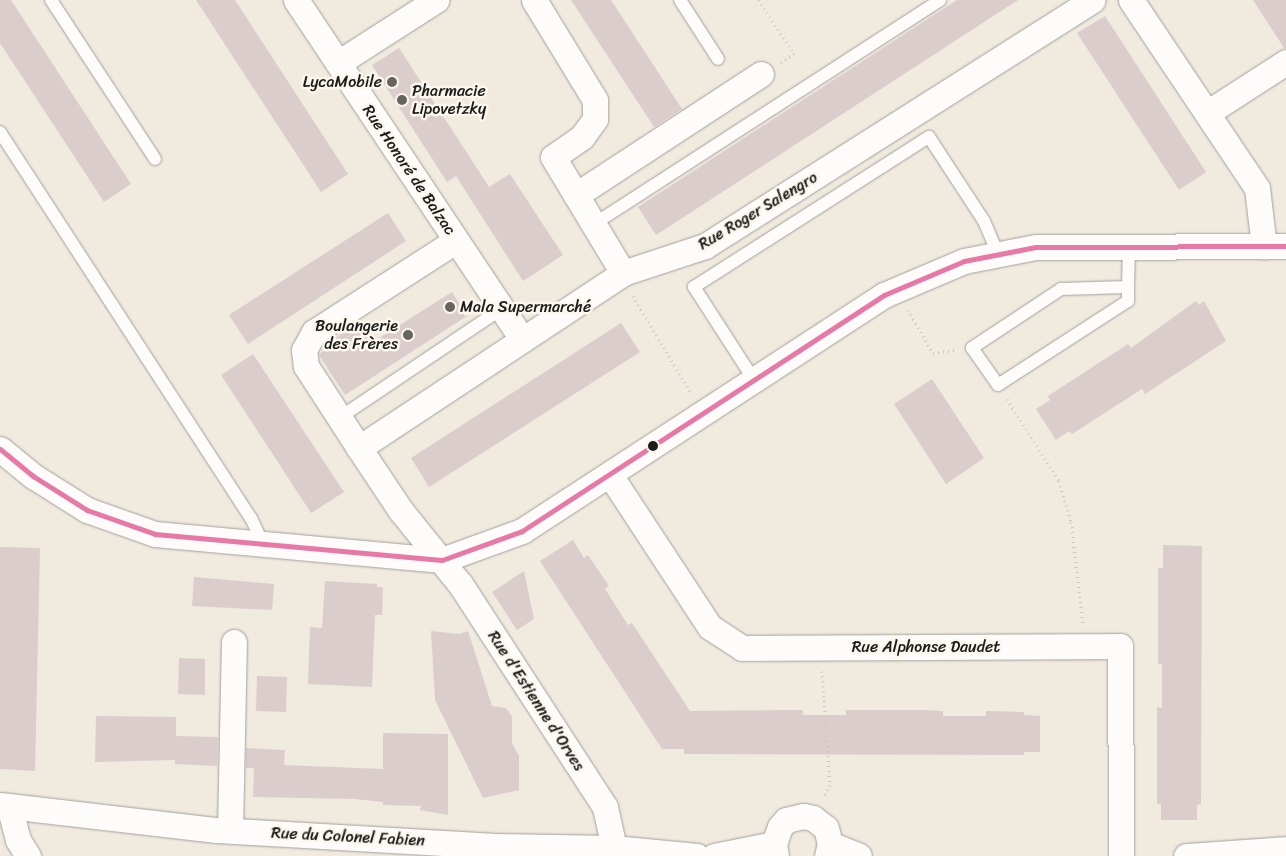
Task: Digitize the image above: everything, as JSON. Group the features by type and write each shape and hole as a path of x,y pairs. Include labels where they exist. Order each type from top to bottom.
{"street":[{"name":"Rue Honoré de Balzac","path":"296,0 522,340"},
{"path":"338,63 436,0"},
{"path":"534,0 595,100 595,119 582,137 553,157 623,273"},
{"name":"Rue Roger Salengro","path":"359,448 623,273 705,246 1093,0"},
{"path":"0,448 33,476 95,513 155,534 442,560 522,531 754,380 897,290 964,261 1036,247 1275,246 1257,188 1131,0"},
{"path":"1207,113 1286,62"},
{"path":"576,195 761,74"},
{"path":"442,560 402,511 339,418 306,366 304,350 314,332 456,241"},
{"name":"Rue Alphonse Daudet","path":"610,475 710,627 742,648 1120,646 1121,856"},
{"name":"Rue d'Estienne d'Orves","path":"442,560 605,807 614,848"},
{"path":"230,830 234,642"},
{"path":"5,806 18,840 28,856"},
{"name":"Rue du Colonel Fabien","path":"5,806 230,830 492,851 614,848 696,856"},
{"path":"714,856 775,850 775,835 786,820 804,816 813,818 826,828 829,850 859,856"},
{"path":"1186,856 1286,849"}],"lane":[{"path":"51,0 155,159"},
{"path":"680,0 718,59"},
{"path":"594,224 940,0"},
{"path":"0,132 245,510 263,544"},
{"path":"754,380 694,287 929,137 984,221 998,254"},
{"path":"1128,287 1061,290 972,348 998,385 1128,301 1129,246"},
{"path":"339,418 501,309"}],"path":[{"path":"758,0 794,53 761,74"},
{"path":"623,273 635,301 703,413"},
{"path":"897,290 933,353 972,348"},
{"path":"998,385 1059,481 1071,522 1086,646"},
{"path":"813,818 830,785 821,648"}],"building":[{"path":"0,0 11,0 131,184 104,202 0,43"},
{"path":"196,0 235,0 348,174 321,192"},
{"path":"571,0 611,0 682,109 654,127"},
{"path":"957,0 1018,0 656,235 638,207"},
{"path":"1253,0 1286,0 1286,48 1284,48"},
{"path":"1105,16 1206,172 1179,190 1077,33"},
{"path":"399,48 489,187 510,174 563,255 523,281 456,176 447,182 372,65"},
{"path":"388,213 406,241 248,344 229,315"},
{"path":"452,292 467,316 345,395 319,355 326,348 324,345 360,322 373,342"},
{"path":"1196,301 1199,305 1204,301 1226,341 1145,394 1142,389 1072,434 1069,431 1056,440 1036,409 1050,400 1048,396 1128,344 1131,348"},
{"path":"621,323 640,352 429,487 411,458"},
{"path":"253,354 344,492 311,513 221,375"},
{"path":"932,379 984,458 946,484 894,404"},
{"path":"573,540 584,558 588,555 609,586 605,589 628,625 632,623 690,711 803,710 803,715 846,715 846,710 926,710 943,711 943,716 986,716 986,711 1024,712 1024,715 1040,716 1040,752 1024,752 1024,755 684,754 684,749 662,749 540,561"},
{"path":"1163,545 1202,546 1201,804 1197,805 1197,820 1161,820 1161,804 1157,804 1157,707 1162,708 1162,664 1158,664 1158,568 1163,568"},
{"path":"0,547 40,548 35,771 0,769"},
{"path":"524,571 534,619 517,630 492,592"},
{"path":"194,577 274,584 272,610 192,606"},
{"path":"325,581 377,584 377,587 383,587 382,615 375,615 372,687 308,684 310,627 322,628"},
{"path":"431,631 459,634 468,631 492,706 506,708 512,716 512,743 519,756 519,790 483,798 435,700"},
{"path":"179,658 205,659 205,695 178,694"},
{"path":"257,676 287,677 286,712 256,711"},
{"path":"96,716 176,717 176,736 218,737 217,766 175,764 175,760 95,762"},
{"path":"383,733 448,734 448,815 420,810 421,806 383,805 383,802 354,799 253,797 254,768 246,768 246,748 285,750 284,765 383,769"}],"transit line":[{"path":"0,449 33,476 87,510 155,534 442,560 522,531 884,295 964,261 1036,247 1286,246"}],"place":[{"name":"LycaMobile","path":"392,82"},
{"name":"Pharmacie Lipovetzky","path":"402,100"},
{"name":"Mala Supermarché","path":"450,307"},
{"name":"Boulangerie des Frères","path":"408,335"}]}
